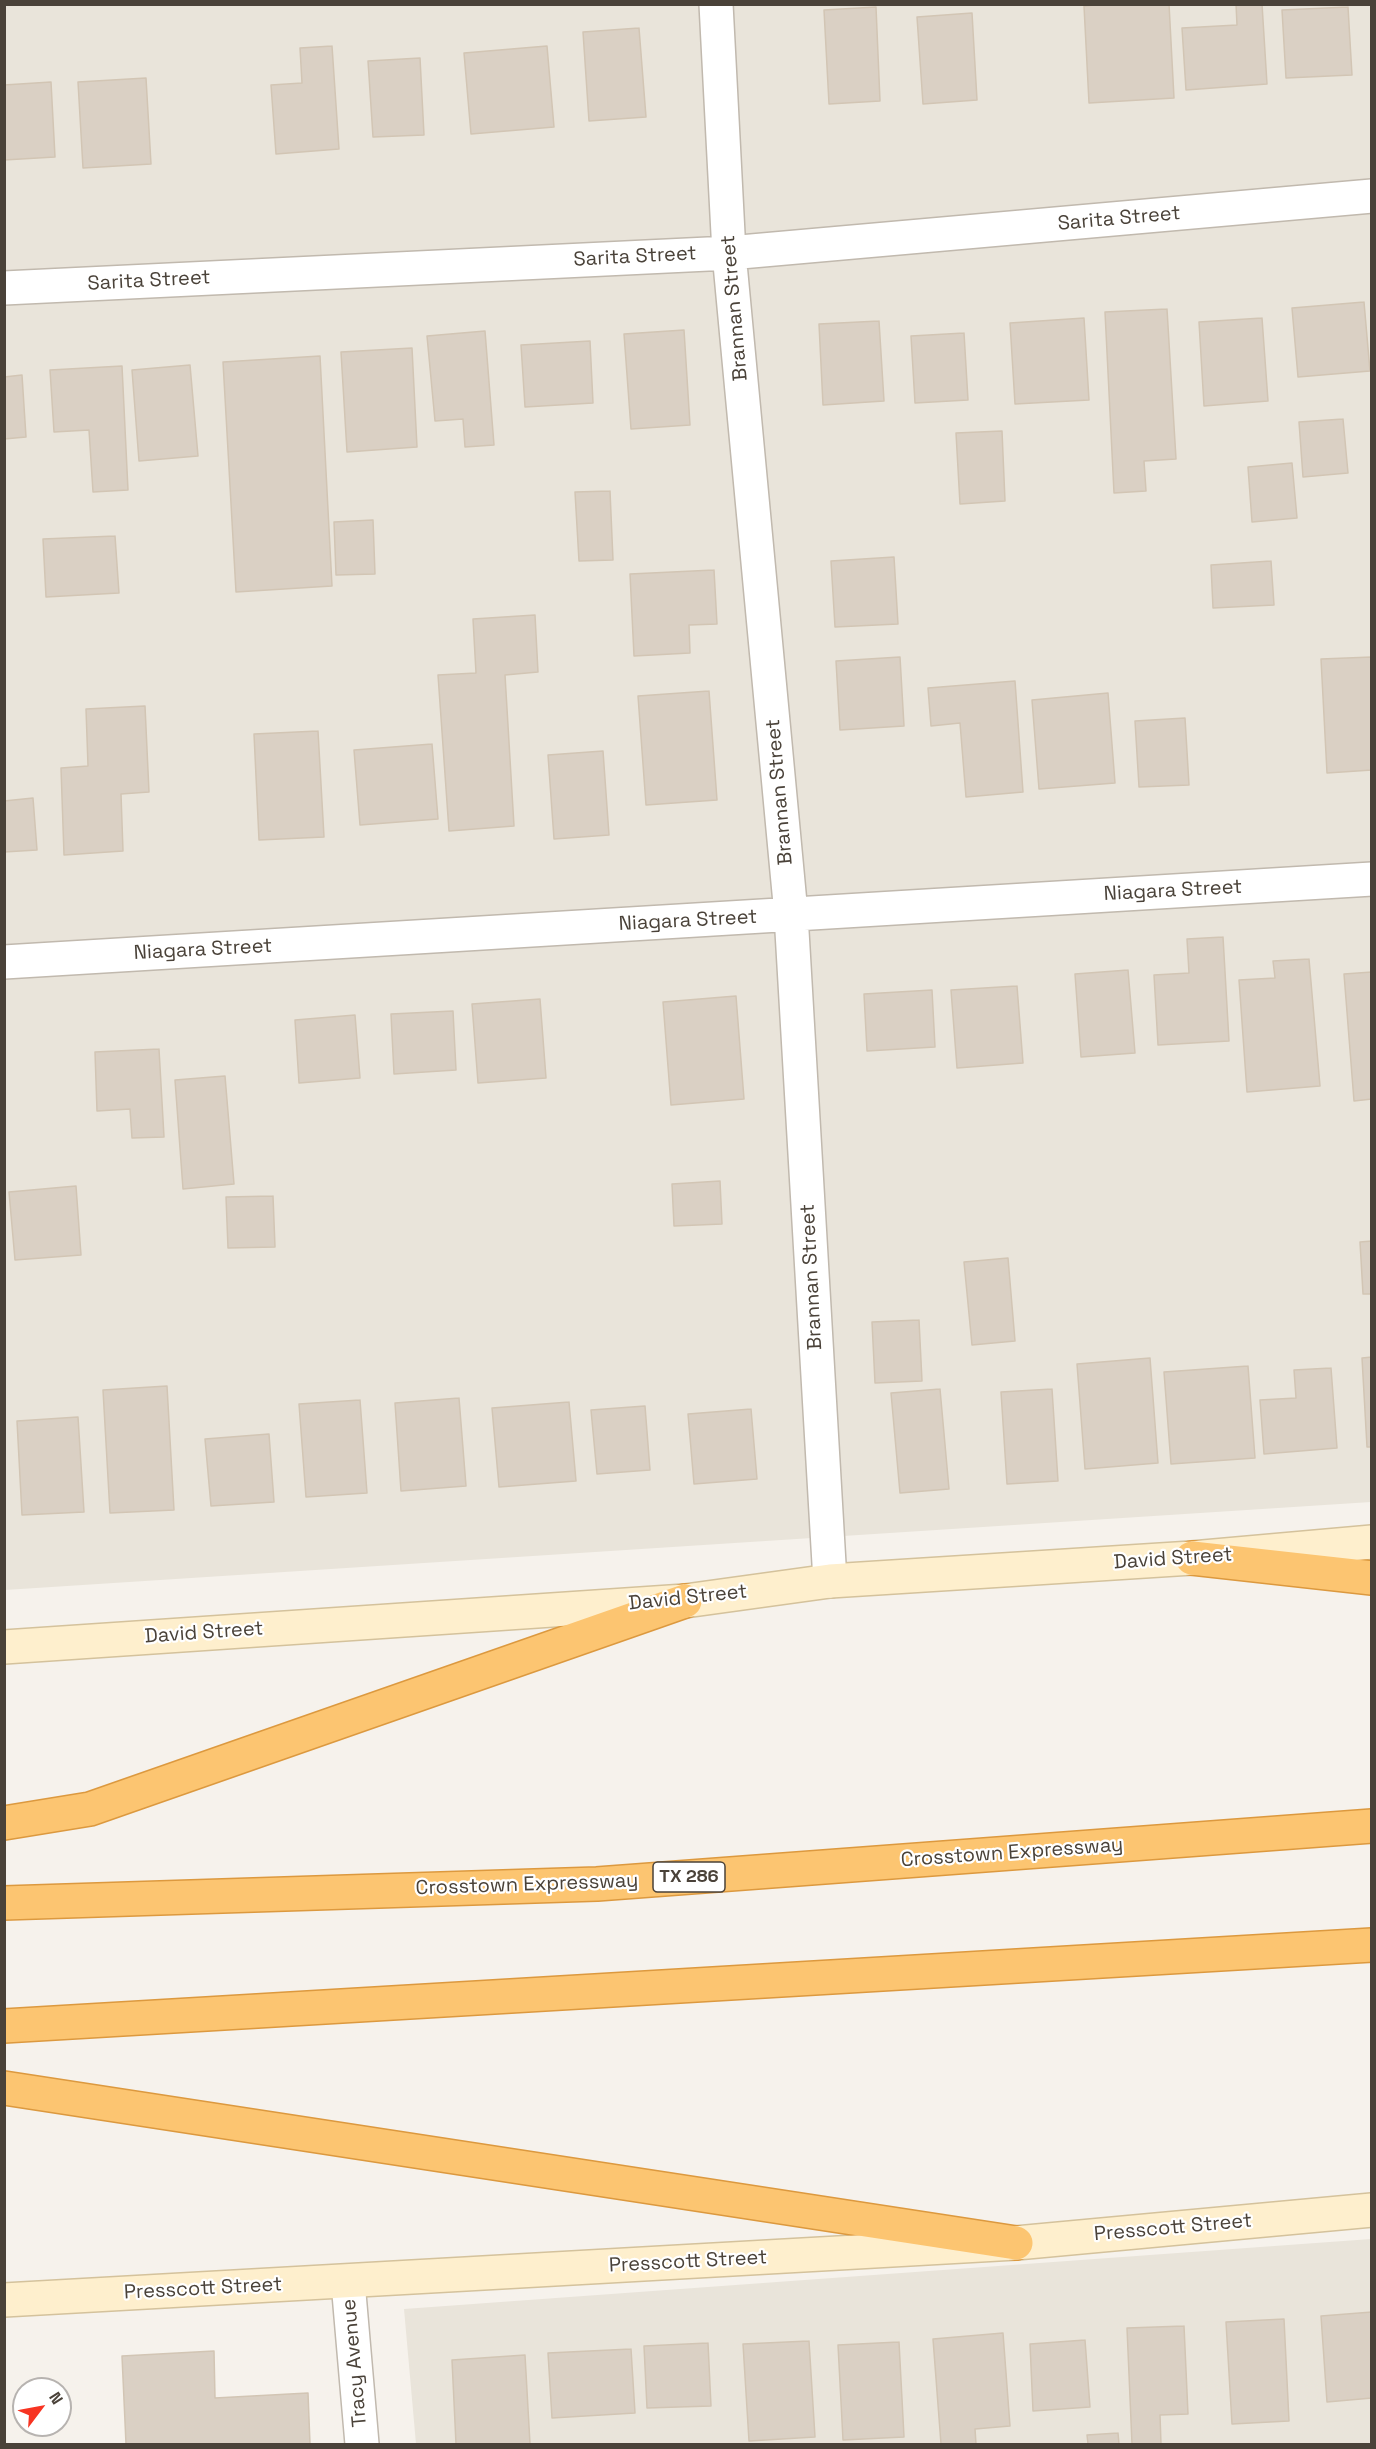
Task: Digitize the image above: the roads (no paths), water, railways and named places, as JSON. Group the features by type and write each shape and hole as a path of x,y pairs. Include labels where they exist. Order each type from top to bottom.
{"highway":[{"path":"1192,1558 1371,1578"},
{"path":"4,1823 90,1809 685,1601"},
{"name":"Crosstown Expressway","path":"4,1903 597,1884 1371,1826"},
{"path":"4,2026 1371,1945"},
{"path":"4,2088 1016,2243"}],"main road":[{"name":"David Street","path":"4,1647 685,1601 830,1581 1192,1558 1371,1542"},
{"name":"Presscott Street","path":"4,2300 1016,2243 1371,2210"}],"street":[{"name":"Brannan Street","path":"716,4 729,253 791,914 830,1581"},
{"name":"Sarita Street","path":"4,288 729,253 1371,196"},
{"name":"Niagara Street","path":"4,962 1371,879"},
{"name":"Tracy Avenue","path":"348,2282 362,2445"}]}
